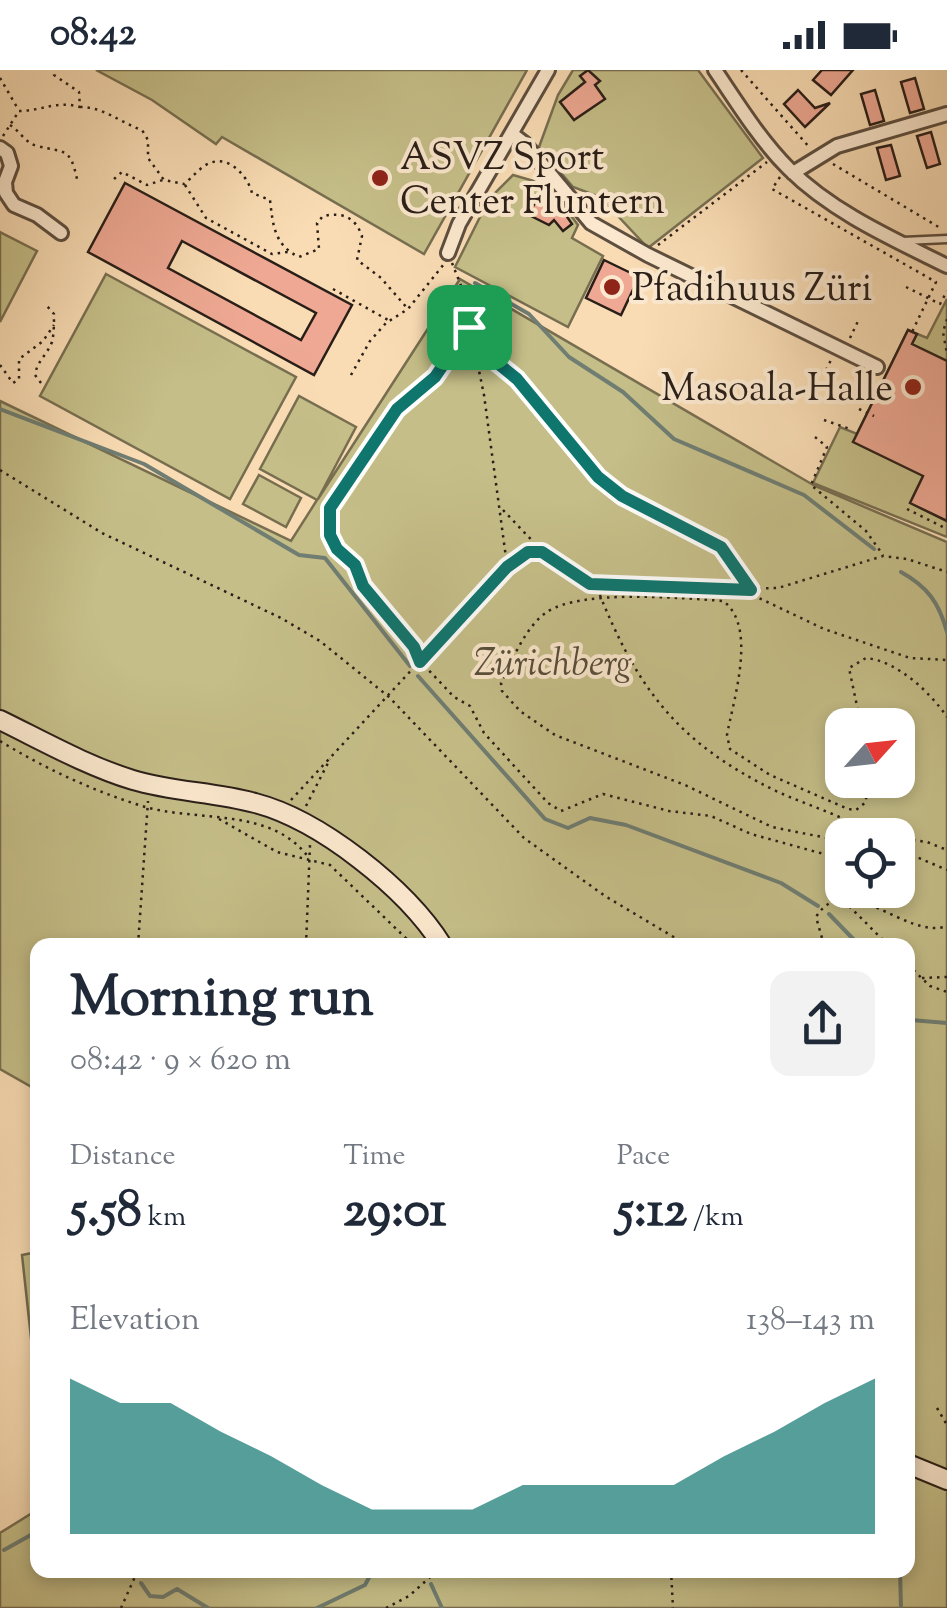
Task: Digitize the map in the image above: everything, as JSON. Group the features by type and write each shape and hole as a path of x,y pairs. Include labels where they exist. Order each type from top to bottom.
{"main road":[{"path":"0,720 105,770 152,785 256,803 283,813 323,834 366,866 437,938"},
{"path":"915,1467 947,1480"}],"street":[{"path":"448,253 548,70"},
{"path":"715,70 790,170 829,202 946,263"},
{"path":"790,170 837,146 947,114"},
{"path":"512,134 591,223 648,256 877,367"},
{"path":"0,145 11,166 6,193 14,205 37,215 61,234"}],"lane":[{"path":"900,242 947,238"}],"path":[{"path":"54,70 54,75 79,92 80,106"},
{"path":"0,78 19,110"},
{"path":"19,110 34,111 57,102 100,107 120,122 142,130 148,140 148,158 164,180"},
{"path":"0,145 19,110"},
{"path":"10,125 36,146 66,152 78,180"},
{"path":"648,256 776,154"},
{"path":"184,184 211,162 225,162 248,178 252,193 270,200 275,236 288,252 299,257 319,248 317,223 323,216 341,214 351,218 362,236 357,260 381,278 408,309"},
{"path":"769,195 790,170"},
{"path":"114,180 122,172 148,185 164,180 184,184 206,218 272,254 288,252"},
{"path":"772,189 936,282 912,332"},
{"path":"351,376 370,341 389,321 408,309 445,263 448,253"},
{"path":"448,253 462,288 473,343 502,508 507,567"},
{"path":"906,287 947,307"},
{"path":"333,290 389,321"},
{"path":"940,304 947,291"},
{"path":"40,383 35,375 36,366 51,346 54,326 54,314 47,306"},
{"path":"855,327 859,319"},
{"path":"947,319 943,332 947,354"},
{"path":"0,365 12,383 18,380 19,360 43,341 54,326"},
{"path":"469,327 435,377 397,409 330,508 330,535 337,549 355,565 363,586 414,647 420,662 454,697 470,706 484,733 548,804 561,810 603,794 670,811 710,816 751,834 825,855"},
{"path":"473,343 517,379 609,487 721,547 751,590 778,609 824,630 910,658 947,660"},
{"path":"826,370 833,358"},
{"path":"859,409 874,416"},
{"path":"824,420 850,429"},
{"path":"815,437 828,447 811,485 866,532 883,556"},
{"path":"0,470 102,534 303,630 389,697 524,838 605,896 675,938"},
{"path":"502,508 542,552 577,579 596,585 778,588 883,556 907,558 947,572"},
{"path":"907,509 947,529"},
{"path":"283,813 507,567 528,552 542,552"},
{"path":"596,585 646,688 686,734 770,788 837,818"},
{"path":"825,838 772,827 685,785 555,735 520,711 506,696 501,682 534,624 556,607 602,600 728,604 734,614 742,654 727,736 730,749 770,775 848,809 856,810 866,798"},
{"path":"857,708 849,668 866,658 886,663 916,684 947,717"},
{"path":"0,741 62,777 147,808 259,824 289,835 309,858 306,938"},
{"path":"305,808 330,758"},
{"path":"138,938 152,785"},
{"path":"218,818 277,852 309,858 341,873 406,938"},
{"path":"915,840 947,850"},
{"path":"915,856 947,870"},
{"path":"822,938 816,917 825,907"},
{"path":"851,908 881,938"},
{"path":"879,908 926,930 947,926"},
{"path":"915,972 947,992"},
{"path":"921,978 947,977"},
{"path":"937,1408 947,1425"},
{"path":"121,1608 134,1578"},
{"path":"386,1608 409,1596 429,1578"},
{"path":"671,1578 673,1608"}],"green space":[{"name":"ASVZ Sport Center Fluntern","path":"96,70 527,70 424,254 222,137 216,144 152,100"},
{"path":"573,70 698,70 763,158 648,248 600,197 573,187 539,147 558,95"},
{"path":"513,175 548,185 578,225 572,238 603,256 568,327 455,267 489,199"},
{"path":"0,232 37,251 0,322"},
{"path":"106,274 296,377 230,499 40,396"},
{"name":"Zürichberg","path":"460,279 815,486 947,542 947,1608 0,1608 0,1533 30,1514 30,1578 915,1578 915,938 30,938 30,1086 0,1069 0,401 291,541 317,500 260,469 299,396 356,427 318,499"},
{"path":"947,299 947,537 813,483 840,427 857,434 908,330 927,338"},
{"path":"259,475 301,498 286,527 243,504"},
{"path":"30,1254 30,1329 22,1255"}],"building":[{"path":"588,70 600,81 595,85 605,99 574,120 560,102 585,82 580,76"},
{"path":"822,70 853,70 831,95 813,80"},
{"path":"915,78 924,109 910,113 901,82"},
{"path":"798,90 815,108 830,103 805,127 784,104"},
{"path":"875,90 884,121 870,125 861,94"},
{"path":"931,132 940,164 927,168 917,136"},
{"path":"891,145 900,176 886,180 877,148"},
{"path":"125,183 352,305 314,375 88,252","holes":["182,241 316,313 301,340 168,268"]},
{"path":"548,189 572,224 563,231 554,220 549,225 529,215 537,198"},
{"name":"Pfadihuus Züri","path":"604,260 639,277 621,315 586,298"},
{"name":"Masoala-Halle","path":"908,330 917,334 912,344 947,361 947,521 910,503 923,476 853,442"}],"waterway":[{"path":"475,283 529,314 569,357 623,392 674,439 804,495 874,549"},
{"path":"0,409 144,464 299,555 325,558 410,666"},
{"path":"901,572 931,597 947,632"},
{"path":"418,676 545,819 568,828 590,818 626,825 781,883 818,906"},
{"path":"829,914 852,938"},
{"path":"915,1020 947,1023"},
{"path":"4,1550 30,1535"},
{"path":"317,1608 365,1585 369,1578"},
{"path":"900,1578 901,1608"},
{"path":"141,1583 150,1596 163,1597 177,1589 208,1608"},
{"path":"431,1584 442,1608"}],"place":[{"name":"ASVZ Sport Center Fluntern","path":"380,178"},
{"name":"Pfadihuus Züri","path":"612,287"},
{"name":"Masoala-Halle","path":"913,387"}],"route":[{"path":"469,327 473,343 524,386 598,477 622,496 721,547 751,590 590,584 536,550 507,567 420,662 414,647 363,586 355,565 337,549 330,535 330,508 397,409 435,377 469,327"}]}
